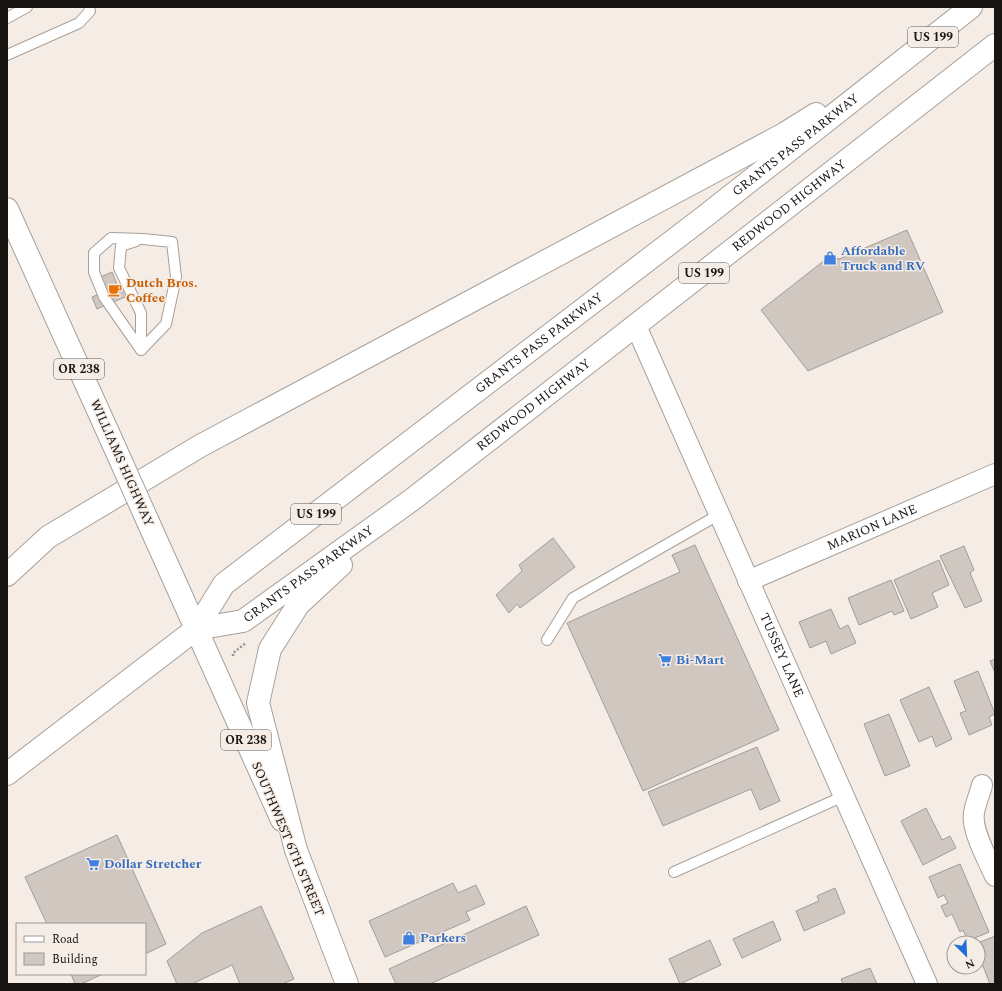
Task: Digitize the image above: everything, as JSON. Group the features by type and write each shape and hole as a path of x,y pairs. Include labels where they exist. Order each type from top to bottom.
{"main road":[{"name":"US 199","path":"895,67 971,7"},
{"name":"REDWOOD HIGHWAY","path":"412,500 995,45"},
{"path":"7,575 48,537 200,446 784,134 895,67"},
{"name":"GRANTS PASS PARKWAY","path":"7,774 196,629 224,584 704,217 895,67"},
{"name":"WILLIAMS HIGHWAY","path":"7,209 196,629"},
{"path":"296,850 258,702 270,649 298,605 412,500"},
{"name":"GRANTS PASS PARKWAY","path":"196,629 243,621 412,500"},
{"name":"SOUTHWEST 6TH STREET","path":"196,629 296,850 347,984"}],"street":[{"name":"TUSSEY LANE","path":"636,326 927,984"},
{"name":"MARION LANE","path":"748,581 995,474"},
{"path":"982,785 973,814 975,827 982,847 995,876"}],"lane":[{"path":"7,18 27,7"},
{"path":"7,55 79,23 90,11 90,7"},
{"path":"111,238 172,242 176,276 166,324 141,350 104,297 94,272 94,253 111,238"},
{"path":"141,350 141,313 119,268 121,246 143,239"},
{"path":"547,640 573,598 720,514"},
{"path":"674,872 844,796"}],"path":[{"path":"234,660 233,653 249,640"}],"building":[{"path":"907,230 943,312 808,371 761,310 830,256 839,259"},
{"name":"Dutch Bros. Coffee","path":"112,272 118,287 127,283 132,294 97,309 92,297 102,293 96,279"},
{"path":"553,538 575,567 520,608 517,604 509,613 496,595 522,571 519,565"},
{"name":"Bi-Mart","path":"695,545 779,730 643,791 567,623 680,572 672,555"},
{"path":"964,546 974,570 970,573 982,601 965,608 940,556"},
{"path":"939,560 949,585 932,593 938,607 911,619 894,580"},
{"path":"891,580 904,611 894,615 892,611 859,625 848,598"},
{"path":"831,609 840,629 848,625 856,643 831,654 826,641 810,648 799,622"},
{"path":"995,659 995,673 990,661"},
{"path":"978,671 995,714 989,717 992,725 969,735 960,713 966,711 954,681"},
{"path":"929,687 952,739 936,747 932,736 919,742 900,700"},
{"path":"889,714 910,766 885,776 864,724"},
{"path":"757,747 780,801 760,810 751,789 663,826 648,792"},
{"path":"926,808 942,840 950,836 956,848 923,865 901,821"},
{"path":"117,835 166,944 146,954 146,923 47,923 25,877"},
{"path":"960,864 989,932 982,935 965,935 963,930 960,932 952,914 946,917 941,906 948,903 944,895 938,898 929,877"},
{"path":"453,883 458,893 476,885 485,904 466,912 470,920 385,957 369,921"},
{"path":"835,888 845,913 804,931 796,911 819,901 817,896"},
{"path":"261,906 294,979 282,984 240,984 232,965 192,984 177,984 167,961 202,933"},
{"path":"526,906 539,935 430,984 396,984 389,969"},
{"path":"773,921 781,940 742,958 733,939"},
{"path":"995,936 995,984 990,984 986,974 986,940"},
{"path":"710,940 721,965 680,984 669,959"},
{"path":"870,968 877,984 843,984 841,979"},
{"path":"71,975 101,975 81,984 75,984"}],"place":[{"name":"Affordable Truck and RV","path":"830,258"},
{"name":"Dutch Bros. Coffee","path":"115,290"},
{"name":"Bi-Mart","path":"665,660"},
{"name":"Dollar Stretcher","path":"93,864"},
{"name":"Parkers","path":"409,938"}]}
